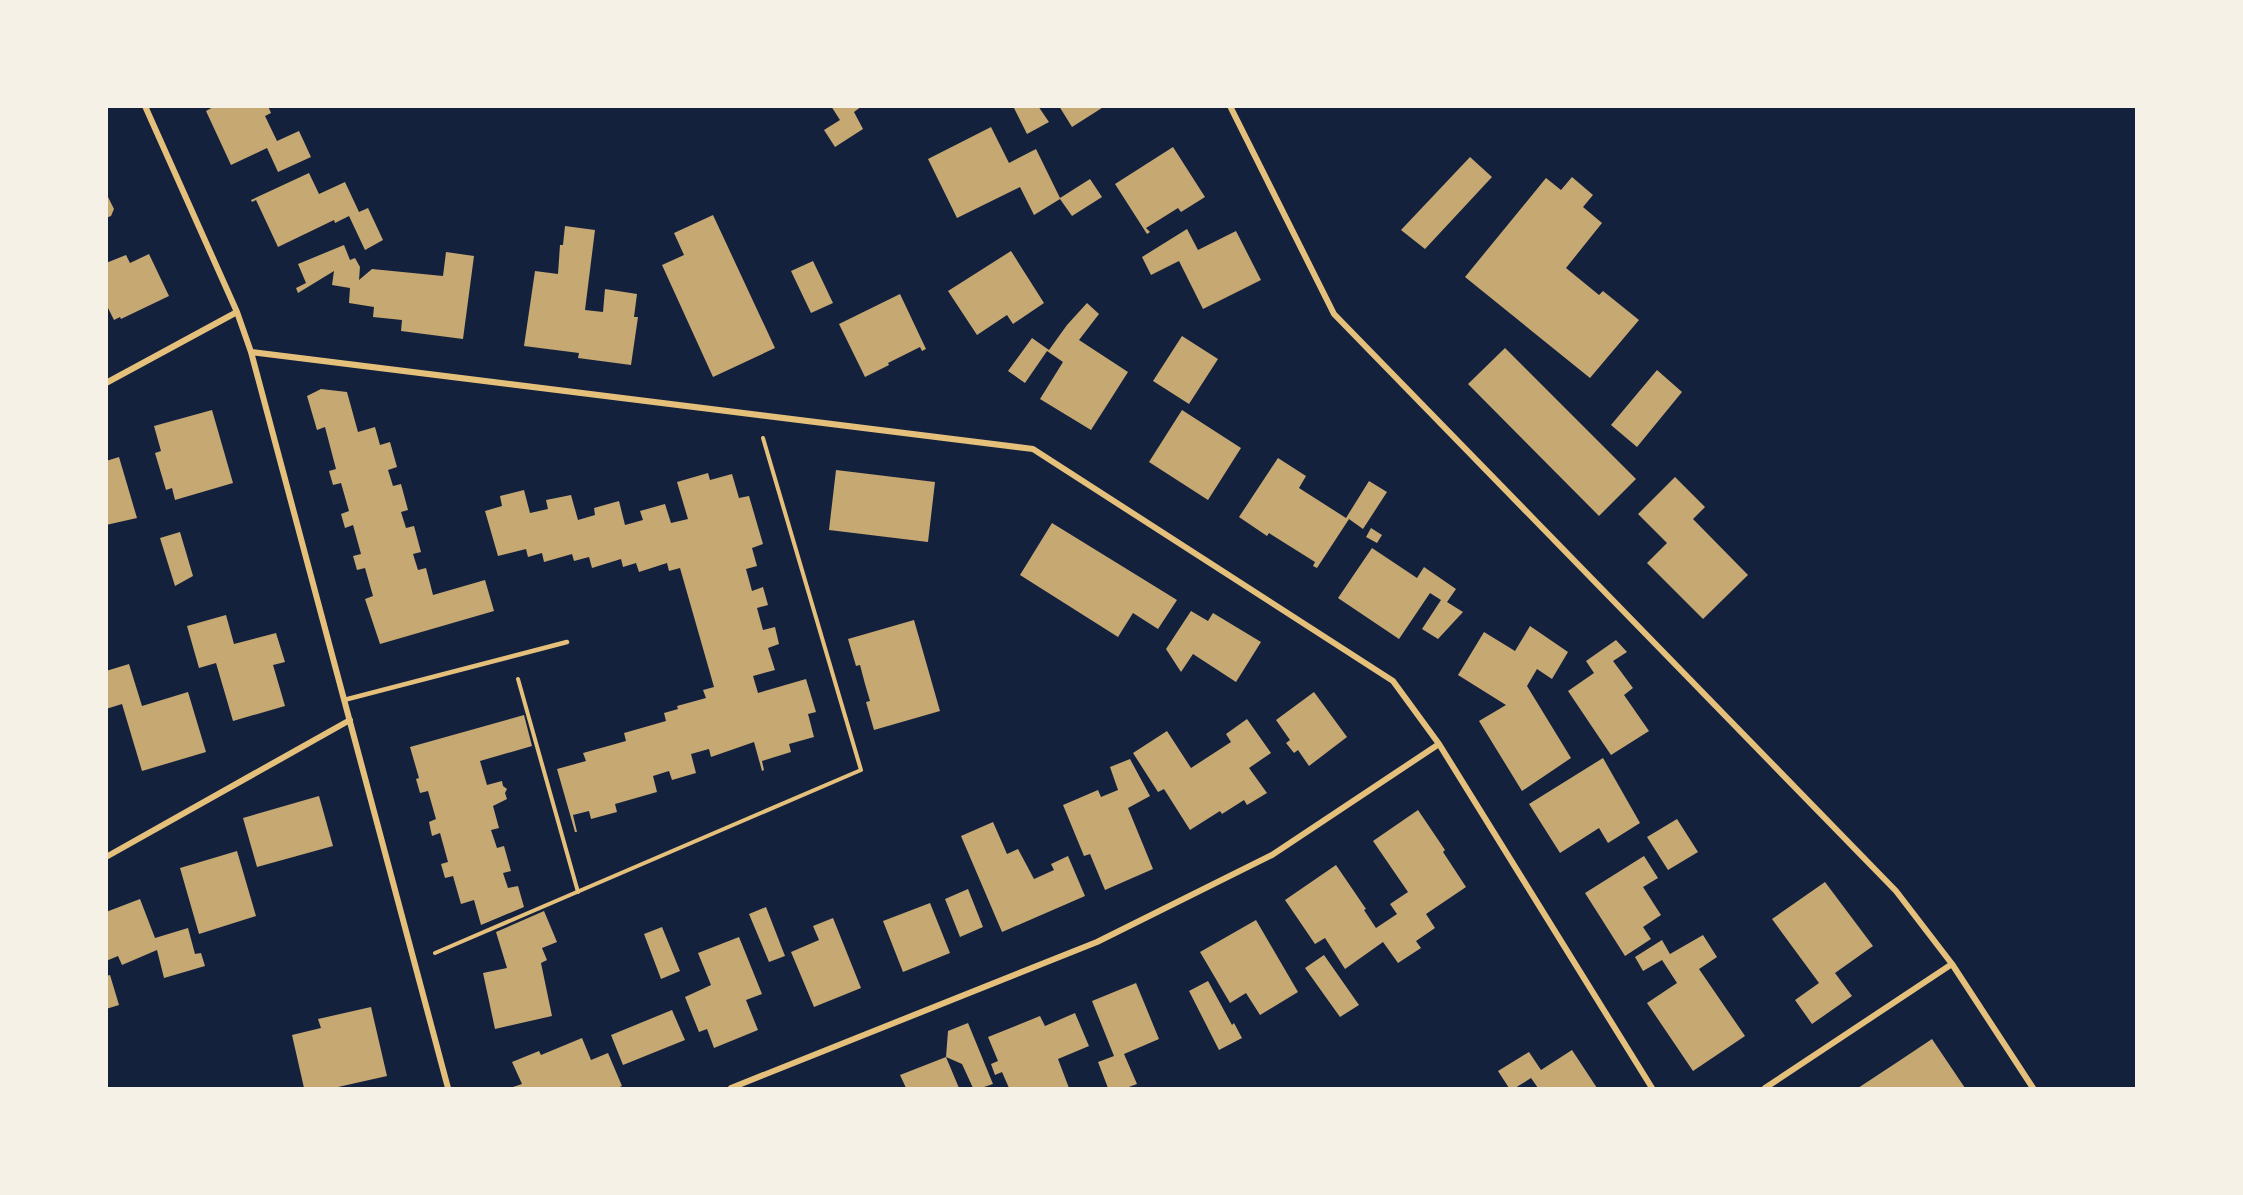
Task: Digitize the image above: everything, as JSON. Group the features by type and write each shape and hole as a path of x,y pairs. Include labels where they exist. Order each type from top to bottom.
{"street":[{"path":"145,106 237,312 251,352 448,1089"},
{"path":"1230,106 1334,314 1896,891 1952,964 2034,1089"},
{"path":"106,383 237,312"},
{"path":"251,352 1033,449 1394,681 1438,744 1652,1089"},
{"path":"106,857 350,720"},
{"path":"731,1089 1097,942 1272,855 1438,744"},
{"path":"1765,1089 1952,964"}],"lane":[{"path":"344,700 567,642"}],"path":[{"path":"414,962 861,770 756,415"},
{"path":"511,656 578,892"}],"building":[{"path":"215,106 268,106 271,113 265,116 277,141 299,131 311,157 278,172 267,148 231,165 206,111"},
{"path":"831,106 862,106 854,112 863,129 835,147 824,130 840,120"},
{"path":"1013,106 1038,106 1049,122 1027,134"},
{"path":"1059,106 1105,106 1072,127"},
{"path":"991,127 1009,163 1036,149 1060,198 1090,179 1102,197 1072,216 1060,199 1034,215 1020,187 957,218 928,159"},
{"path":"1173,147 1205,197 1181,212 1178,208 1146,228 1150,232 1147,234 1115,184"},
{"path":"1470,157 1492,177 1425,249 1401,230"},
{"path":"309,173 319,194 345,182 359,212 368,208 383,240 365,250 349,216 335,223 334,220 278,247 256,200 252,202 251,200"},
{"path":"1572,177 1593,195 1583,207 1602,223 1566,268 1599,295 1603,291 1639,320 1590,378 1465,277 1546,178 1561,190"},
{"path":"106,193 114,209 111,216 106,218"},
{"path":"713,215 775,348 713,377 662,265 684,255 674,233"},
{"path":"565,226 595,230 585,310 603,312 605,289 637,294 634,317 638,317 631,365 578,358 579,353 524,346 535,271 558,274 560,245 563,245"},
{"path":"1187,229 1198,250 1236,231 1261,280 1203,309 1179,261 1151,275 1142,257"},
{"path":"344,245 350,260 355,258 360,267 359,280 372,269 443,276 446,252 474,256 463,339 401,331 402,320 373,317 374,307 349,303 350,288 332,285 334,271 298,293 296,288 306,283 298,264"},
{"path":"1011,251 1044,303 1013,324 1007,315 977,335 948,291"},
{"path":"149,254 169,296 121,319 120,317 114,320 106,304 106,263 126,255 130,263"},
{"path":"813,261 833,303 811,313 791,271"},
{"path":"900,294 926,349 922,351 920,347 865,377 839,324"},
{"path":"1087,303 1099,314 1079,340 1128,372 1091,430 1040,399 1063,362 1047,351 1025,383 1008,371 1032,338 1049,350"},
{"path":"1182,336 1218,359 1189,404 1153,381"},
{"path":"1505,348 1636,479 1599,516 1468,384"},
{"path":"1657,370 1682,392 1637,447 1611,425"},
{"path":"321,389 347,392 358,432 375,427 380,445 390,442 397,467 388,470 393,486 401,484 408,510 401,512 406,528 414,526 421,552 413,554 418,570 426,568 433,595 485,580 494,611 380,644 365,599 373,596 365,568 357,570 353,556 361,554 353,525 345,528 341,514 349,511 341,483 333,485 329,471 336,469 325,427 317,430 307,396"},
{"path":"212,410 233,483 175,500 172,488 166,490 155,453 161,451 154,426"},
{"path":"1182,410 1241,448 1208,500 1149,462"},
{"path":"119,457 137,518 106,525 106,461"},
{"path":"1278,458 1306,476 1299,488 1346,518 1369,481 1387,492 1363,529 1349,519 1317,568 1313,566 1315,562 1269,533 1267,536 1239,517"},
{"path":"836,470 935,482 928,542 829,530"},
{"path":"708,473 710,480 732,474 739,498 749,496 763,544 752,548 757,566 746,569 752,591 763,587 768,605 757,608 763,630 775,627 779,644 768,648 775,670 753,676 758,693 806,679 816,712 808,714 814,737 789,744 791,752 762,761 764,770 762,771 754,742 711,757 709,749 691,754 696,773 672,780 669,771 653,776 657,792 615,804 617,812 591,819 589,811 573,815 577,832 575,832 557,769 586,761 583,753 626,741 624,733 666,721 664,713 678,709 677,706 706,698 703,690 714,687 680,568 669,571 667,563 639,572 636,563 623,567 621,559 592,568 589,557 574,561 572,554 544,562 542,553 528,557 526,549 498,556 485,511 502,506 500,496 524,490 530,513 548,509 546,500 571,495 578,520 595,515 594,508 619,501 625,525 643,520 640,511 665,504 671,523 688,519 677,482"},
{"path":"1675,477 1705,507 1693,519 1748,575 1703,619 1647,563 1667,543 1638,514"},
{"path":"1052,523 1177,600 1158,629 1133,613 1118,637 1020,575"},
{"path":"1371,528 1382,535 1377,543 1366,537"},
{"path":"180,532 193,576 175,586 160,538"},
{"path":"1372,548 1417,578 1424,567 1456,589 1447,602 1463,612 1438,639 1422,629 1441,600 1430,593 1399,639 1338,598"},
{"path":"1191,611 1208,621 1213,613 1261,642 1236,682 1193,654 1181,672 1166,649"},
{"path":"226,615 234,644 276,633 285,662 273,665 285,706 233,721 216,663 199,668 187,626"},
{"path":"914,620 940,711 874,730 866,702 870,701 860,665 856,666 848,639"},
{"path":"1530,626 1568,652 1552,679 1537,669 1527,686 1571,758 1522,791 1479,721 1506,705 1458,675 1484,632 1515,651"},
{"path":"1616,640 1627,652 1613,661 1633,688 1624,695 1649,731 1611,755 1568,691 1594,673 1586,661"},
{"path":"129,664 142,706 188,692 206,752 142,771 122,704 106,709 106,671"},
{"path":"1314,692 1347,737 1309,766 1298,750 1294,753 1286,743 1290,740 1276,720"},
{"path":"524,715 532,746 480,761 487,785 502,781 503,786 507,789 505,793 507,799 493,806 499,828 491,830 497,848 504,846 511,871 503,873 508,888 518,886 524,907 481,925 474,900 461,904 453,876 445,878 441,864 448,862 440,833 432,836 429,822 436,819 428,791 420,793 416,779 419,778 410,747"},
{"path":"1247,719 1271,753 1249,768 1267,793 1247,805 1244,800 1222,814 1220,811 1190,830 1164,789 1158,792 1133,753 1167,731 1191,768 1231,742 1226,734"},
{"path":"1603,758 1640,823 1608,843 1599,828 1560,853 1529,804"},
{"path":"1130,759 1150,796 1128,808 1153,869 1105,890 1090,854 1084,856 1063,805 1098,790 1101,797 1118,790 1110,767"},
{"path":"319,796 333,846 257,867 243,818"},
{"path":"1418,810 1466,887 1426,914 1435,928 1416,941 1421,948 1398,963 1383,942 1345,969 1325,938 1315,944 1285,900 1336,865 1376,928 1397,914 1390,904 1408,892 1373,841"},
{"path":"1677,819 1698,852 1668,870 1647,837"},
{"path":"993,822 1007,854 1018,849 1034,879 1054,870 1051,864 1068,856 1085,896 1002,932 961,836"},
{"path":"237,851 256,916 199,934 180,868"},
{"path":"1644,856 1658,878 1643,887 1661,915 1643,927 1651,939 1625,956 1585,893"},
{"path":"1825,882 1873,946 1835,973 1852,996 1812,1024 1795,1000 1819,983 1772,919"},
{"path":"968,889 983,927 960,937 945,899"},
{"path":"140,899 155,938 188,928 195,954 201,953 205,966 164,978 157,950 122,965 118,956 106,961 106,912"},
{"path":"930,903 950,953 903,972 883,921"},
{"path":"766,907 785,956 769,962 749,914"},
{"path":"544,911 557,942 542,948 547,960 541,963 552,1016 495,1029 483,973 507,968 496,932"},
{"path":"833,918 861,988 814,1007 791,952 819,940 813,926"},
{"path":"1256,920 1298,992 1260,1015 1246,993 1230,1003 1200,952"},
{"path":"662,927 680,971 661,979 644,934"},
{"path":"1703,935 1717,957 1699,969 1745,1036 1693,1071 1647,1003 1677,983 1662,960 1643,971 1635,957 1662,940 1670,954"},
{"path":"739,937 762,994 746,1000 758,1030 714,1048 707,1029 699,1032 685,997 711,985 698,953"},
{"path":"1324,955 1359,1005 1340,1017 1305,968"},
{"path":"110,975 119,1005 106,1009 106,976"},
{"path":"1208,981 1232,1025 1234,1023 1242,1038 1219,1050 1189,991"},
{"path":"1136,983 1159,1039 1124,1054 1137,1084 1126,1088 1108,1088 1098,1062 1114,1056 1092,1001"},
{"path":"371,1007 387,1076 338,1088 304,1088 292,1035 321,1028 318,1019"},
{"path":"672,1010 685,1040 623,1065 611,1035"},
{"path":"1075,1013 1089,1046 1058,1059 1069,1088 1009,1088 1002,1072 995,1075 991,1064 998,1061 988,1037 1040,1016 1045,1026"},
{"path":"968,1023 993,1084 981,1088 973,1088 962,1064 946,1057 948,1031"},
{"path":"582,1038 591,1060 608,1053 622,1086 617,1088 510,1088 522,1084 512,1062 539,1051 541,1055"},
{"path":"1932,1039 1965,1088 1858,1088 1896,1063"},
{"path":"1572,1050 1597,1088 1538,1088 1531,1078 1515,1088 1509,1088 1498,1071 1529,1052 1541,1070"},
{"path":"946,1057 959,1088 906,1088 900,1075"}]}
